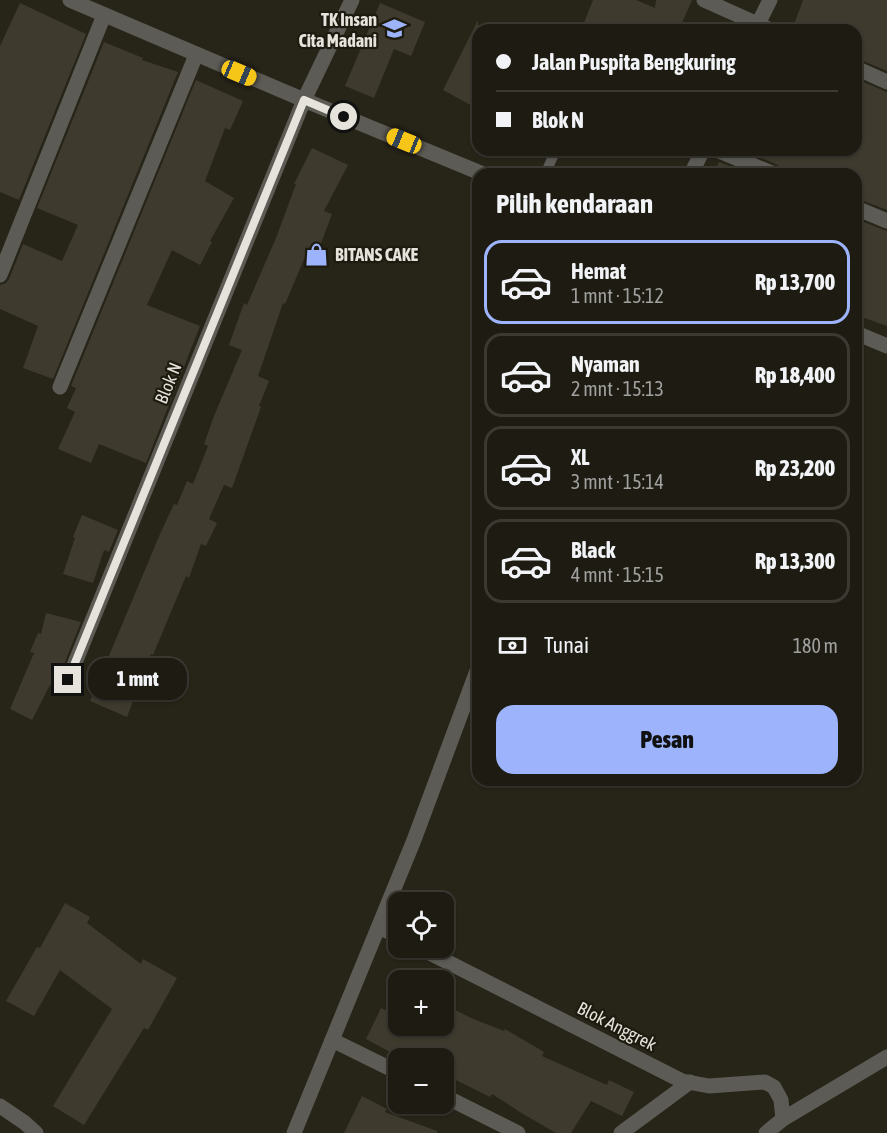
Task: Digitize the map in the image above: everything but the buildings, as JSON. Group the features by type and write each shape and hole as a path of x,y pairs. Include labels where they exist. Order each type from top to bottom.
{"street":[{"path":"70,0 472,169"},
{"name":"Blok N","path":"68,680 304,100 352,0"},
{"path":"704,0 753,24"},
{"path":"762,24 770,0"},
{"path":"0,275 104,15"},
{"path":"60,387 196,55"},
{"path":"862,71 887,82"},
{"path":"731,156 760,168"},
{"path":"862,211 887,221"},
{"path":"862,336 887,346"},
{"path":"294,1133 414,840 472,684"},
{"path":"379,927 388,932"},
{"name":"Blok Anggrek","path":"440,958 682,1081 709,1086 765,1082 774,1087 781,1100 783,1119"},
{"path":"332,1040 388,1068"},
{"path":"766,1133 783,1119 887,1057"},
{"path":"621,1133 690,1083"},
{"path":"454,1101 518,1133"},
{"path":"0,1106 36,1133"}],"place":[{"name":"TK Insan Cita Madani","path":"395,29"},
{"name":"BITANS CAKE","path":"317,254"}],"route":[{"path":"68,680 304,100 344,117"}]}
